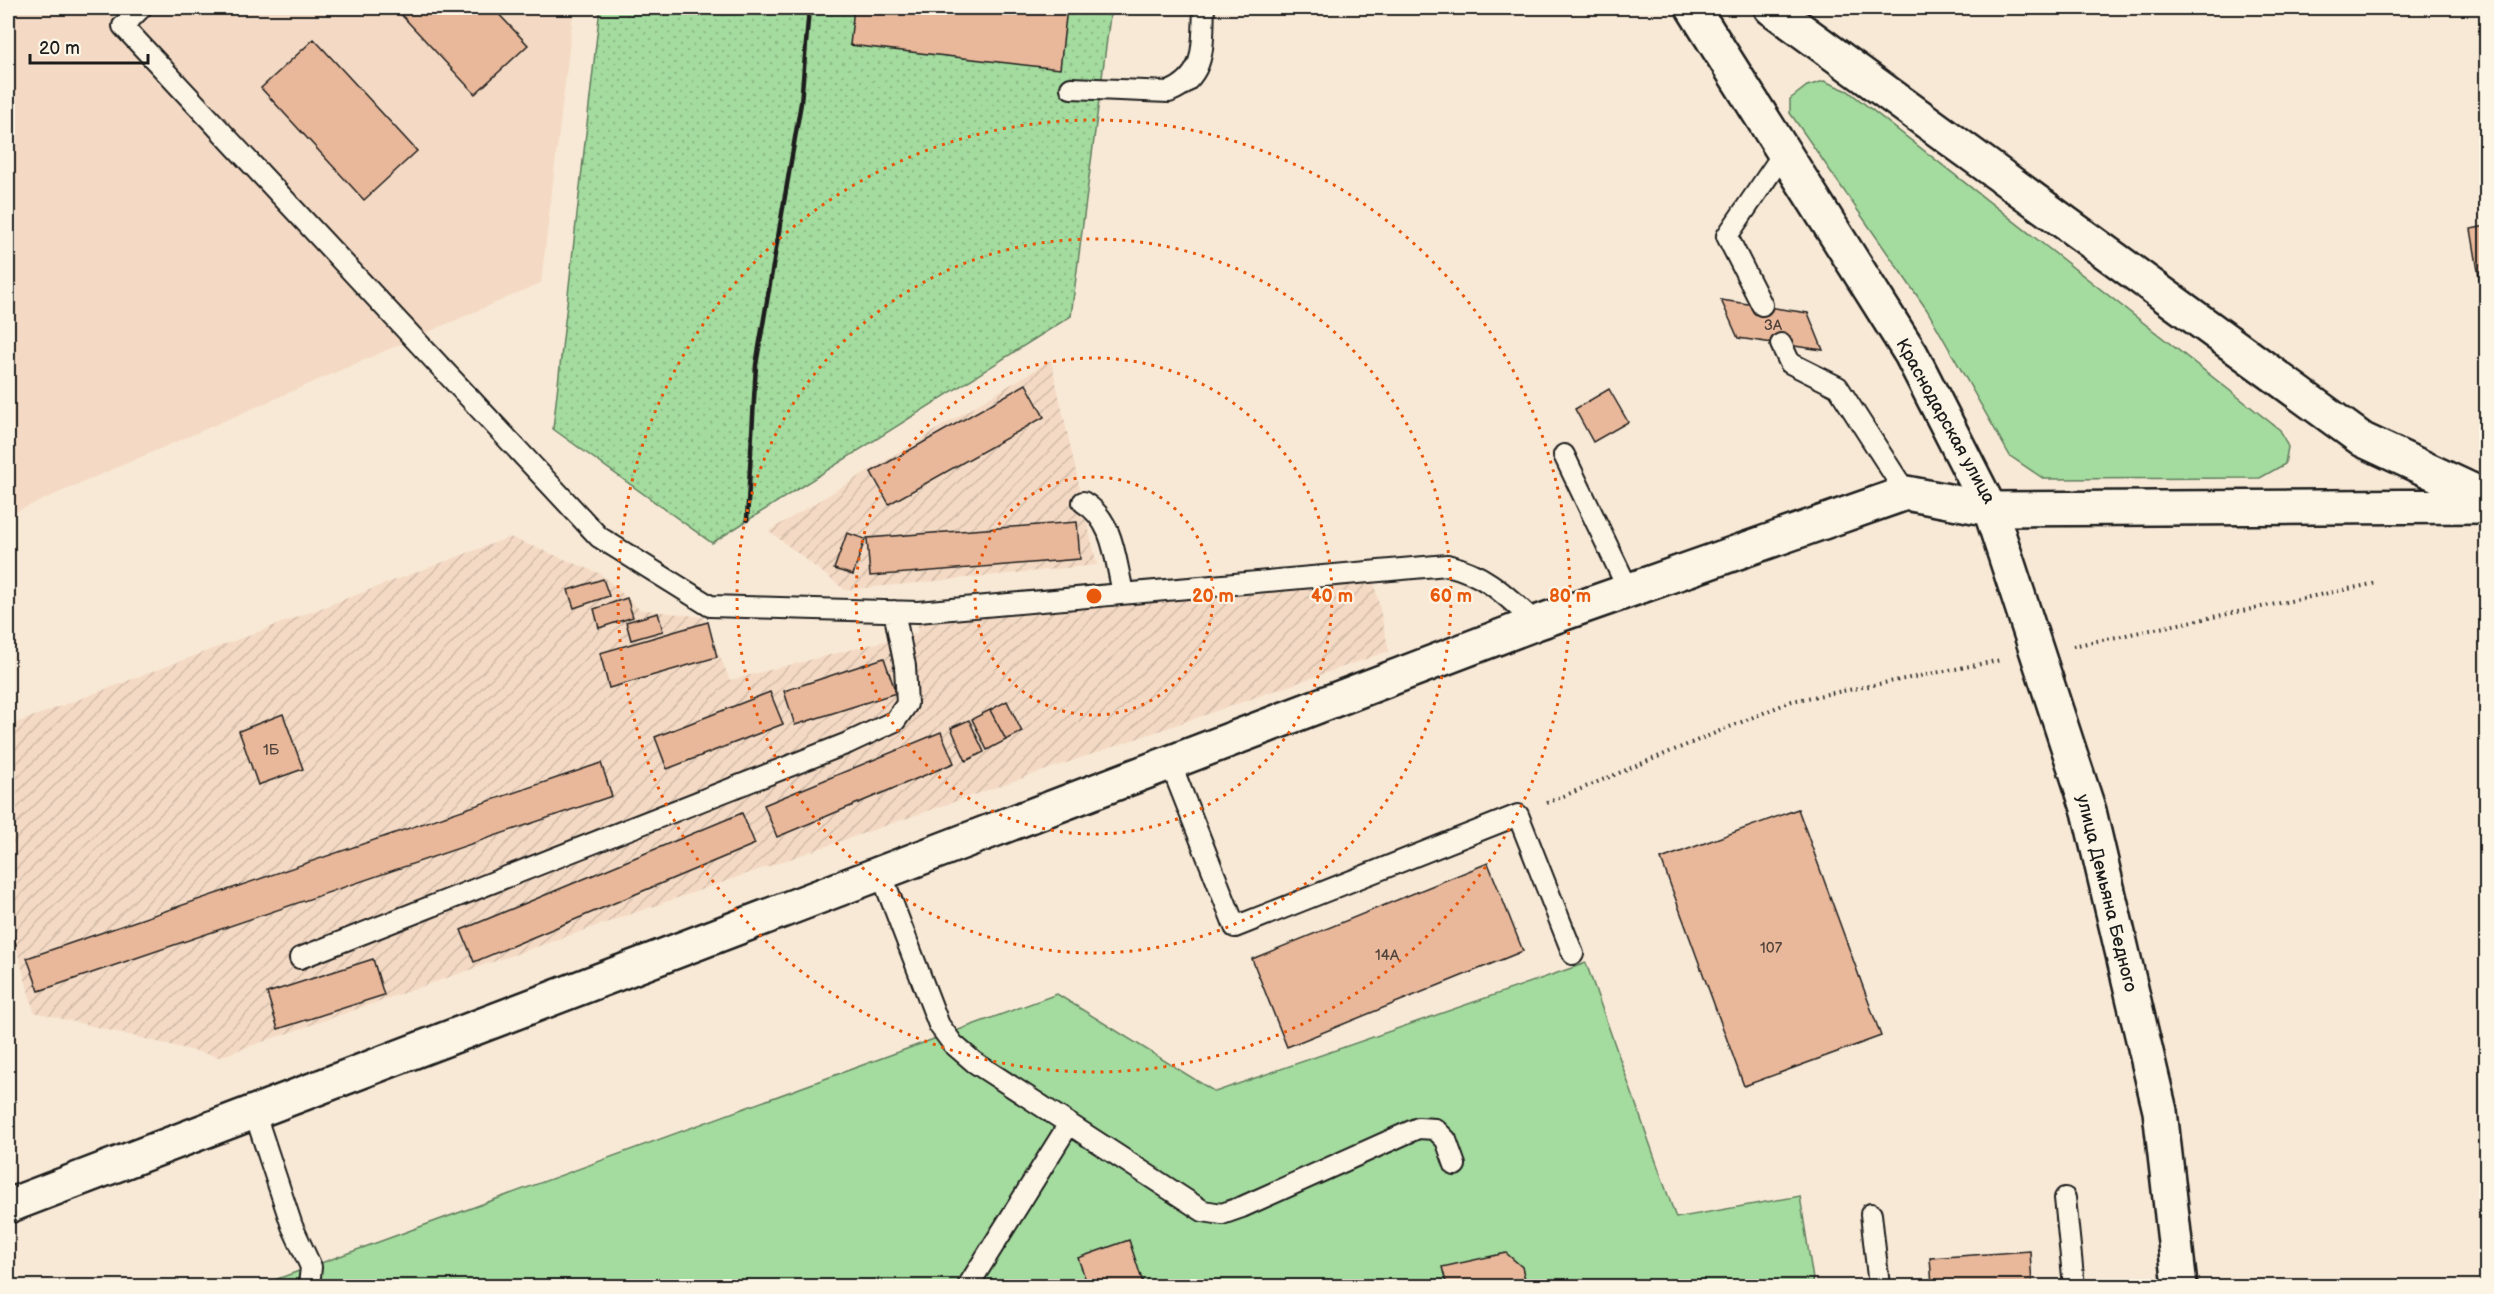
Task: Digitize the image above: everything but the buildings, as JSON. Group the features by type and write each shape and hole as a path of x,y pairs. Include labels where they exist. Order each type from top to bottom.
{"street":[{"name":"Краснодарская улица","path":"1693,8 1911,354 1990,509 2487,506"},
{"path":"1771,8 2363,440 2487,497"},
{"path":"8,1206 1536,623 1906,493 1990,509"},
{"name":"улица Демьяна Бедного","path":"1990,509 2089,811 2160,1112 2180,1287"}],"lane":[{"path":"141,8 123,26 599,537 710,606 918,612 1447,565 1472,571 1492,583 1536,623"},
{"path":"1071,88 1169,92 1182,87 1201,61 1204,8"},
{"path":"1762,305 1727,236 1783,154"},
{"path":"1780,344 1790,363 1838,387 1906,493"},
{"path":"1564,455 1629,591"},
{"path":"1083,502 1097,510 1109,533 1123,592"},
{"path":"300,958 848,743 895,721 908,704 905,666 894,611"},
{"path":"1170,762 1235,927 1518,815 1573,954"},
{"path":"880,873 939,1025 946,1034 974,1062 1203,1211 1222,1214 1419,1128 1435,1129 1446,1140 1455,1165"},
{"path":"254,1112 292,1226 310,1267 309,1287"},
{"path":"968,1287 1069,1124"},
{"path":"2065,1198 2074,1287"},
{"path":"1871,1214 1879,1287"}],"path":[{"path":"1518,815 1792,700 2037,653 2378,583"}],"shaded area":[{"path":"8,8 574,8 541,283 8,515"},
{"path":"1051,360 1097,565 845,590 769,531"},
{"path":"510,537 601,574 639,609 703,617 730,680 917,633 918,621 1373,577 1389,651 219,1057 34,1012 8,918 8,726"}],"green space":[{"path":"600,8 1111,8 1071,316 712,543 553,429"},
{"path":"1824,81 1848,91 2280,430 2288,447 2285,464 2260,478 2044,479 2010,456 1927,310 1790,113 1790,99 1807,86"},
{"path":"1586,963 1676,1218 1800,1196 1814,1286 258,1286 1057,994 1215,1092"}],"railway":[{"path":"747,520 756,365 801,103 809,8"}]}
